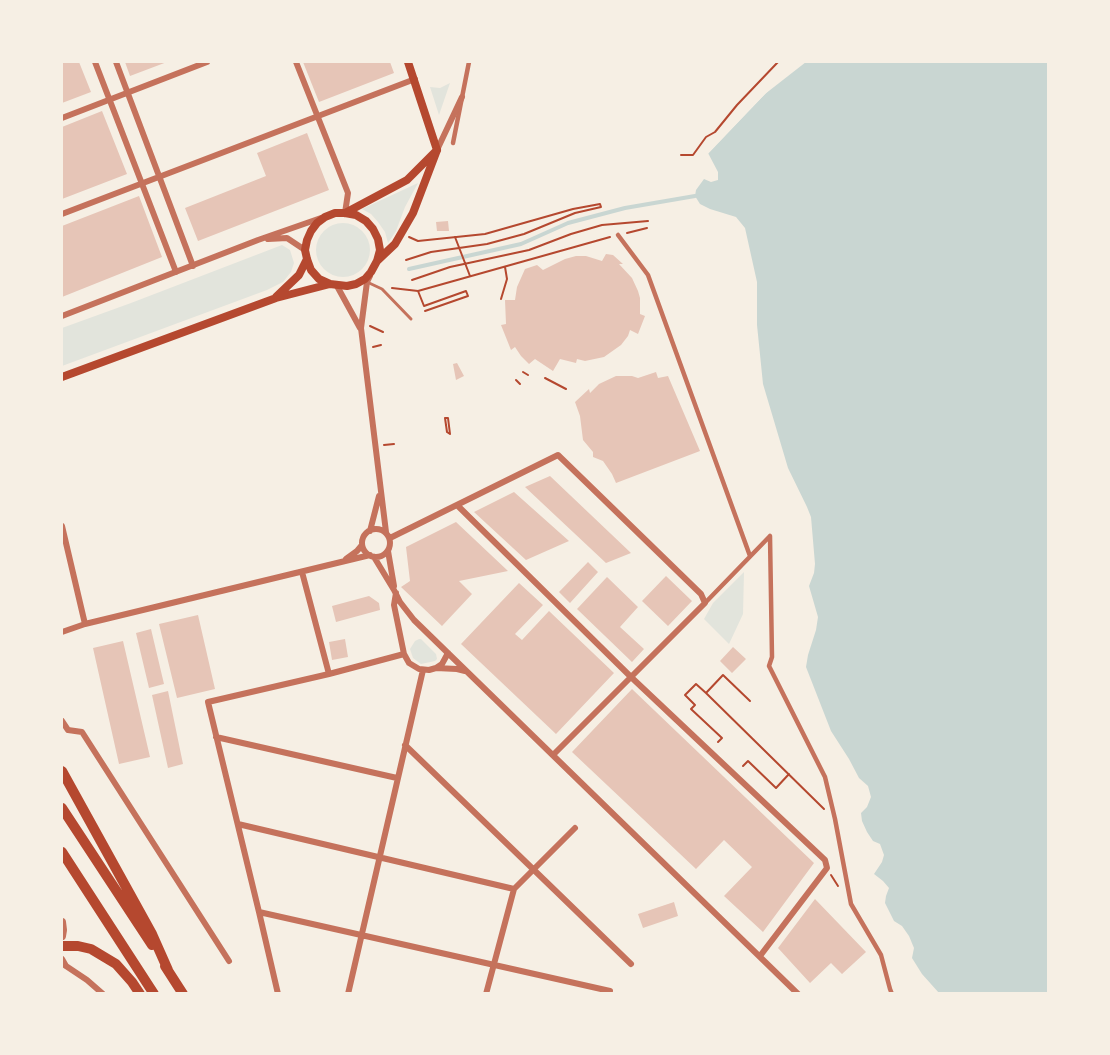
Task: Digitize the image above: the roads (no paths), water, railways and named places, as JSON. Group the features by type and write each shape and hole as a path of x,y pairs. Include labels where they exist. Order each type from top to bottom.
{"highway":[{"path":"62,771 152,934 168,970"},
{"path":"62,808 183,993"},
{"path":"62,852 154,993"},
{"path":"62,945 91,950 116,964 140,993"}],"main road":[{"path":"62,377 276,298 334,285 347,286 365,279 378,261 395,244 413,213 437,150 408,62"},
{"path":"345,213 407,180 437,150"},
{"path":"276,298 299,276 310,231 325,217 334,213 356,215 366,221 378,239 380,250 378,261"},
{"path":"306,254 311,270 319,279 334,285"}],"street":[{"path":"95,62 176,272"},
{"path":"116,62 193,266"},
{"path":"62,118 207,62"},
{"path":"296,62 348,193 345,213"},
{"path":"453,143 469,62"},
{"path":"62,214 415,79"},
{"path":"437,150 462,97"},
{"path":"62,316 258,240 325,217"},
{"path":"618,235 648,275 750,556"},
{"path":"258,240 287,238 306,254"},
{"path":"372,272 368,282 361,328 390,546 388,550 395,591 394,605 404,654 415,668 423,670 457,669 467,672"},
{"path":"334,285 361,328"},
{"path":"388,535 457,505 558,455 701,594 705,603"},
{"path":"340,563 353,555 370,531 381,489"},
{"path":"457,505 631,677 825,860 826,868 760,956"},
{"path":"62,526 85,624"},
{"path":"370,531 378,529 388,535"},
{"path":"553,755 770,536 772,657 769,666 825,777 851,904 881,955 892,993"},
{"path":"362,545 372,556 400,602 414,620 798,993"},
{"path":"62,632 85,624 302,572 372,556 382,556 388,550"},
{"path":"302,572 329,674"},
{"path":"436,668 442,664 448,653"},
{"path":"278,993 208,702 404,654"},
{"path":"348,993 423,670"},
{"path":"62,722 68,730 82,732 229,961"},
{"path":"216,737 397,778"},
{"path":"405,745 631,964"},
{"path":"238,824 514,889"},
{"path":"486,993 514,889 575,828"},
{"path":"260,912 610,992"},
{"path":"62,922 62,936"},
{"path":"63,963 104,993"}],"lane":[{"path":"368,282 377,286 411,319"}],"waterway":[{"path":"409,269 521,244 568,223 625,208 695,196"}]}
